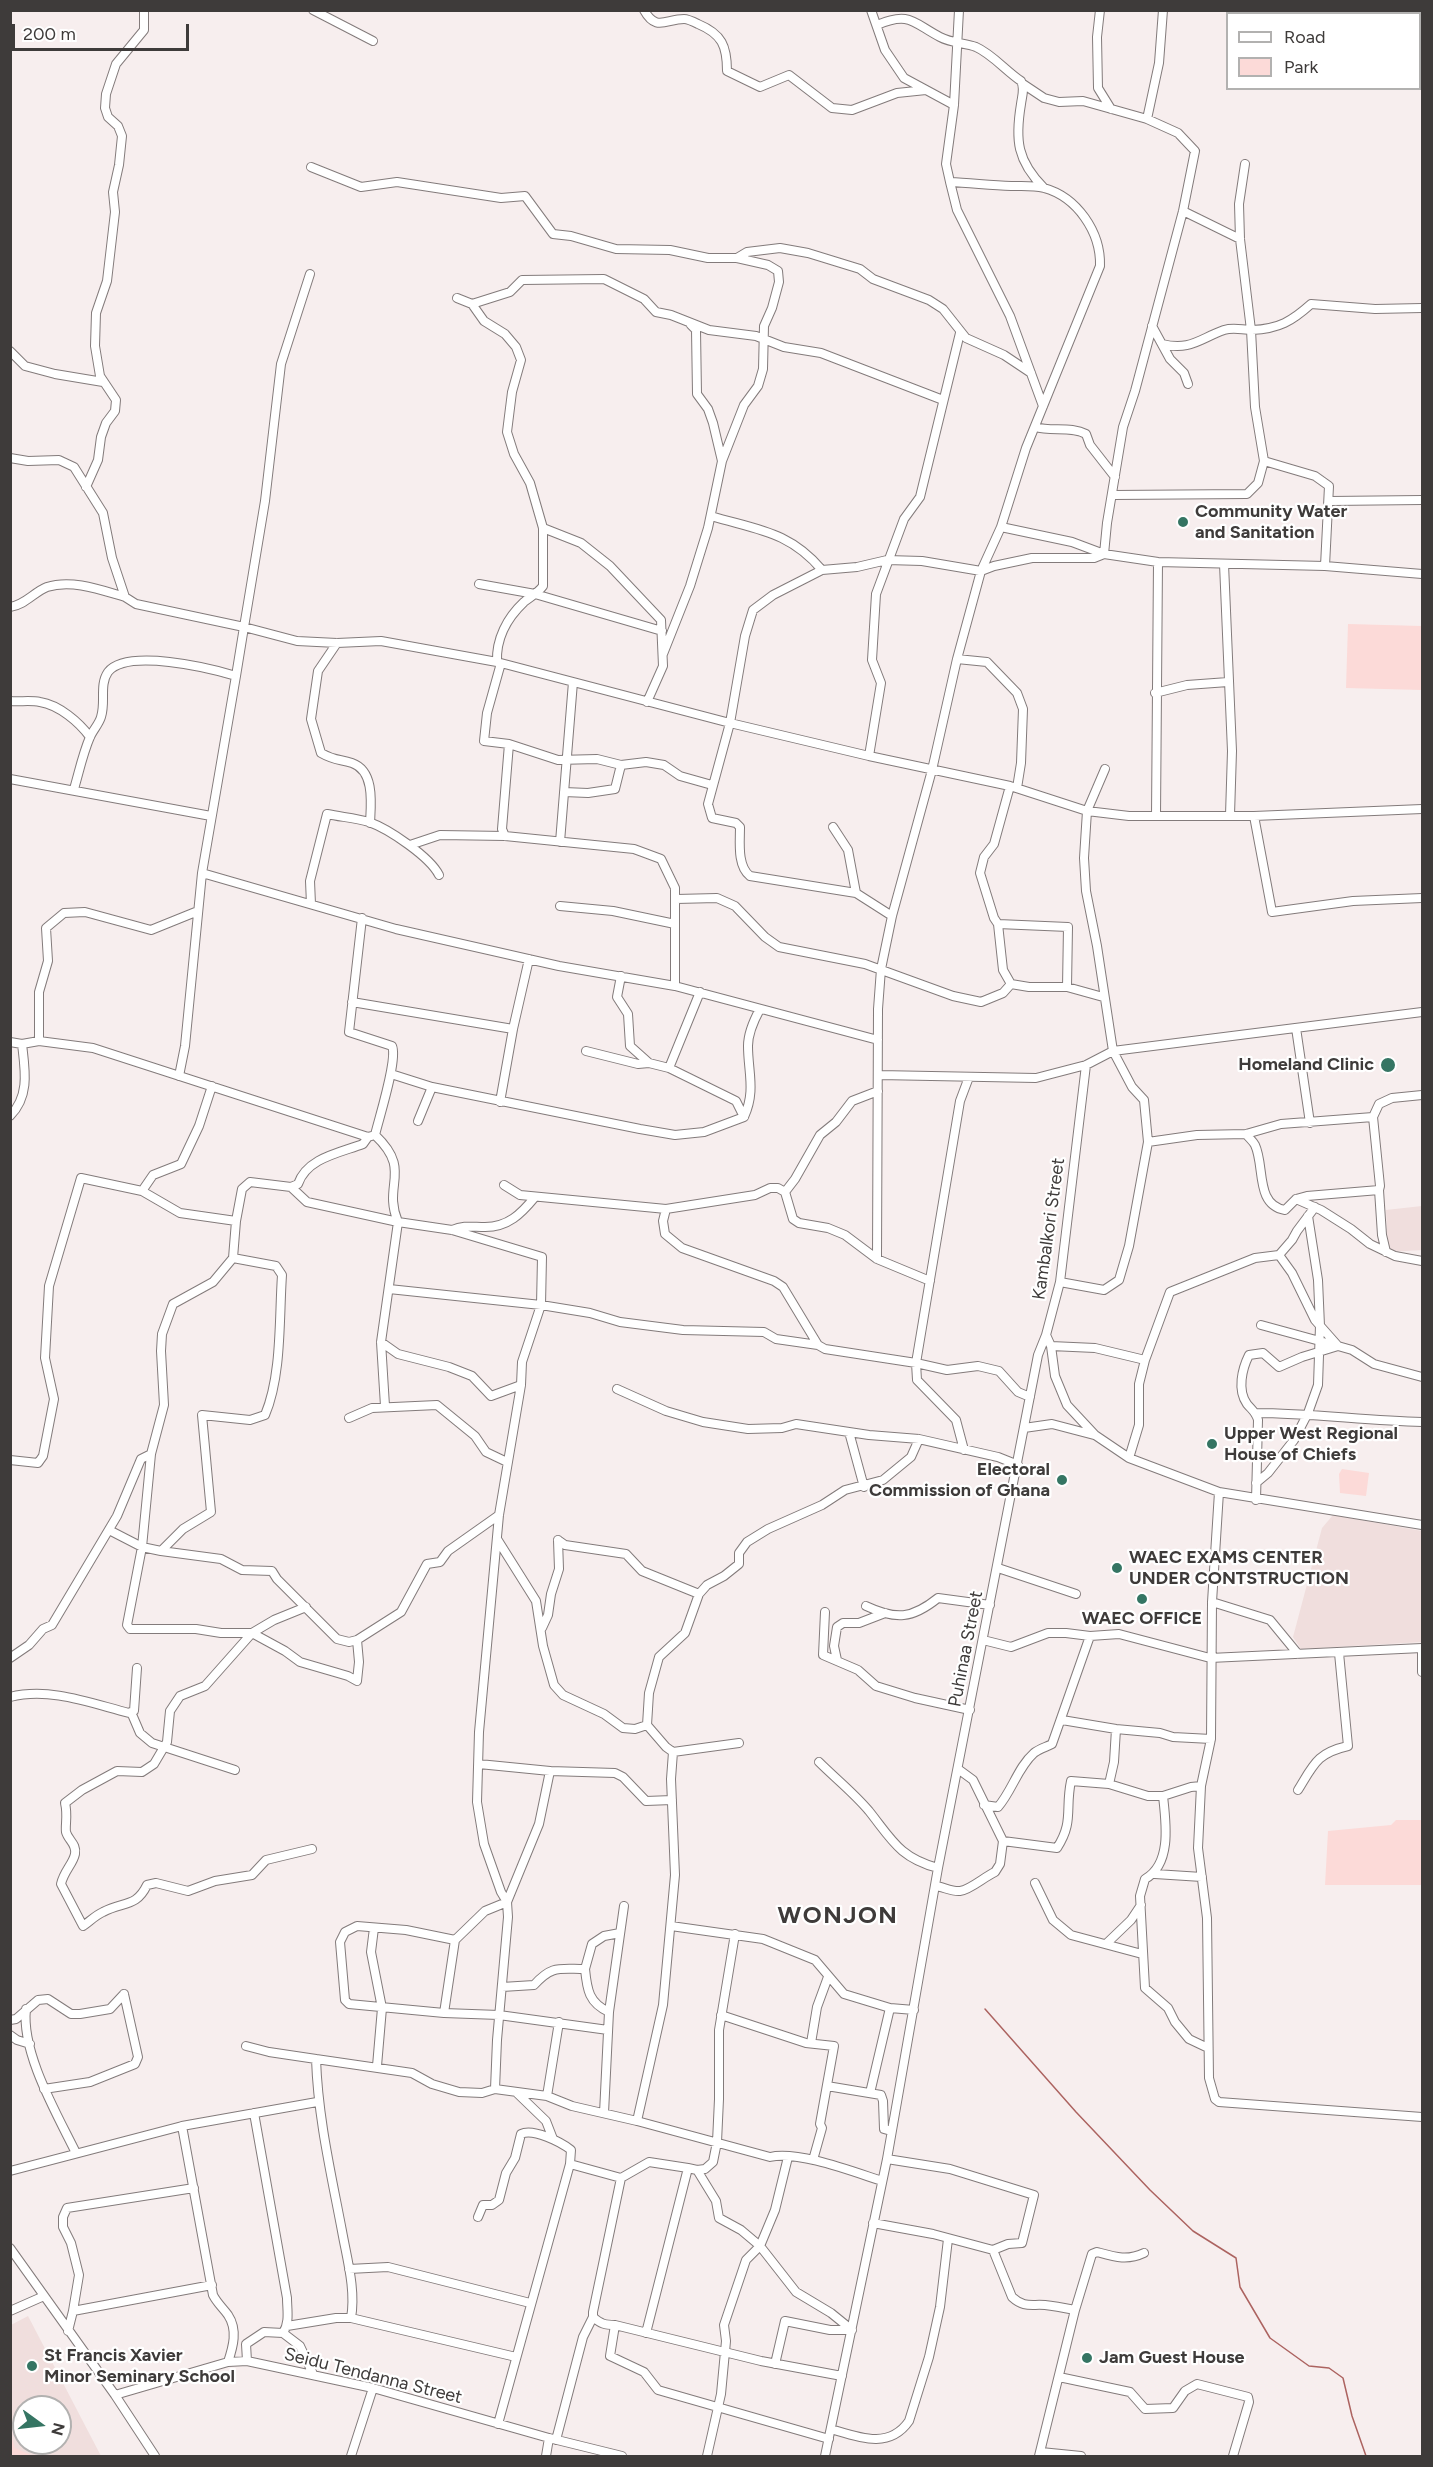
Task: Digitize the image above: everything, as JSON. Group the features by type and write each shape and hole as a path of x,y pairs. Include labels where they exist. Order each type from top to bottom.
{"street":[{"path":"86,487 98,460 100,437 115,411 116,400 100,376 95,346 96,313 107,281 115,213 113,192 122,136 118,126 108,117 105,108 106,94 117,64 144,30 144,10"},
{"path":"314,10 373,40"},
{"path":"644,10 648,18 656,24 685,19 703,26 721,38 727,54 727,71 760,87 789,75 832,108 852,110 897,93 926,90"},
{"path":"685,19 692,10"},
{"path":"871,10 885,50 904,78 954,105"},
{"path":"959,10 954,105 946,164 957,210 1006,306 1044,406"},
{"path":"1100,10 1097,37 1098,88 1111,109"},
{"path":"1147,119 1159,63 1163,10"},
{"path":"877,25 900,18 927,27 941,38 978,48 987,53 1023,84 1044,98 1059,102 1083,101 1147,119 1178,133 1195,152 1183,211 1135,391 1123,427 1104,554"},
{"path":"877,1258 878,1040 881,969 892,916 932,770 957,659 981,571 1001,527 1026,448 1100,266 1100,251 1093,231 1082,214 1070,202 1044,188 1021,158 1019,117 1023,84"},
{"path":"1113,495 1247,494 1258,483 1264,461 1255,407 1251,330 1240,239 1239,204 1245,164"},
{"path":"311,167 361,187 397,182 501,198 525,196 553,234 572,236 616,249 670,250 708,258 737,258 768,265 778,271 779,282 764,326 763,369 758,386 744,405 722,461 711,516 690,586 663,654"},
{"path":"950,182 1044,188"},
{"path":"1183,211 1240,239"},
{"path":"737,258 747,252 780,249 808,252 860,269 873,279 929,300 943,309 960,333 1031,373"},
{"path":"179,1076 185,1046 202,873 265,501 281,364 310,274"},
{"path":"472,304 510,292 522,280 604,279 644,299 656,312 671,315 709,330 748,334 784,347 821,353 943,400"},
{"path":"457,298 472,304 484,321 505,334 516,346 520,360 512,392 507,432 514,454 530,483 543,528 542,577 544,583 522,604 503,629 496,650 499,663 487,713 484,741 509,744 558,760 597,759 621,765 646,762 664,765 680,776 712,785"},
{"path":"1162,344 1178,348 1191,345 1225,330 1236,328 1251,330 1291,321 1311,304 1375,309 1422,308"},
{"path":"690,324 696,330 697,394 708,408 709,417 714,423 722,461"},
{"path":"1152,326 1170,359 1184,373 1188,384"},
{"path":"869,756 881,683 872,660 876,594 904,519 920,497 960,333"},
{"path":"1170,359 1178,348"},
{"path":"10,351 25,366 56,374 103,381"},
{"path":"1035,426 1044,430 1078,430 1086,434 1090,445 1115,477"},
{"path":"10,458 66,462 74,467 103,513 112,558 125,597"},
{"path":"1264,461 1315,476 1329,486 1325,567"},
{"path":"1330,501 1422,500"},
{"path":"711,516 772,532 808,553 822,570"},
{"path":"1001,527 1072,542 1104,554 1158,562 1325,567 1422,574"},
{"path":"543,528 581,543 610,566 661,620 663,666 647,702"},
{"path":"892,916 856,893 750,876 745,873 741,858 740,827 736,823 712,818 709,813 708,804 712,785 730,723 745,636 753,610 773,595 822,570 857,567 887,560 922,561 981,571 1032,558 1094,558 1104,554"},
{"path":"1156,816 1155,693 1158,562"},
{"path":"1224,564 1232,751 1230,815"},
{"path":"479,584 535,594 662,631"},
{"path":"10,607 33,597 46,587 85,585 125,597 136,604 297,640 337,643 381,641 499,663 730,723 1014,787 1087,811 1129,816 1254,816 1422,809"},
{"path":"337,643 318,671 311,719 321,753 334,760 354,764 363,772 371,788 370,823"},
{"path":"957,659 987,662 1017,693 1023,709 1022,763 994,844 984,857 980,873 998,924 1003,970 1011,984"},
{"path":"74,789 90,737 101,717 104,705 103,684 109,672 123,662 167,661 212,668 236,675"},
{"path":"560,842 573,682"},
{"path":"1155,693 1186,685 1228,682"},
{"path":"10,701 41,702 69,715 90,737"},
{"path":"505,836 502,829 509,744"},
{"path":"564,792 588,793 615,789 621,765"},
{"path":"1060,1282 1104,1290 1119,1280 1140,1197 1148,1142 1144,1100 1132,1087 1113,1051 1086,891 1084,858 1087,811 1105,769"},
{"path":"10,779 211,816"},
{"path":"311,904 310,881 327,814 370,823 410,845 434,866 440,875"},
{"path":"1254,816 1272,912 1353,901 1422,898"},
{"path":"833,827 848,850 856,893"},
{"path":"410,845 440,835 505,836 634,849 661,859 675,888 675,986"},
{"path":"202,873 396,929 529,959 675,986 878,1040"},
{"path":"676,899 717,898 735,906 765,937 779,947 807,954 833,956 881,969 953,996 981,1002 1003,993 1011,984"},
{"path":"560,906 613,911 675,924"},
{"path":"39,1041 39,992 48,961 46,927 64,913 85,912 152,930 198,910"},
{"path":"357,1640 359,1662 357,1681 348,1676 300,1662 252,1633 196,1629 130,1629 127,1625 142,1547 151,1454 164,1405 160,1351 162,1334 173,1304 213,1282 233,1258 236,1221 242,1190 250,1182 291,1187 298,1184 302,1173 315,1162 363,1144 371,1136 391,1074 394,1050 392,1046 349,1032 362,918"},
{"path":"998,924 1068,927 1067,987"},
{"path":"500,1102 529,959"},
{"path":"621,976 617,997 628,1014 630,1046 649,1063"},
{"path":"1011,984 1029,987 1067,987 1103,997"},
{"path":"669,1068 700,992"},
{"path":"352,1002 513,1029"},
{"path":"744,1117 752,1089 748,1043 760,1009"},
{"path":"879,1075 1036,1077 1086,1065 1113,1051 1422,1012"},
{"path":"1296,1028 1310,1124"},
{"path":"10,1042 22,1044 39,1041 93,1048 371,1136 388,1147 395,1160 392,1209 398,1222 381,1342 385,1406"},
{"path":"10,1116 20,1106 24,1097 25,1073 22,1044"},
{"path":"586,1051 638,1064 649,1063 669,1068 736,1101 744,1117"},
{"name":"Kambalkori Street","path":"1046,1335 1060,1282 1086,1065"},
{"path":"391,1074 432,1087 500,1102 675,1135 704,1132 744,1117"},
{"path":"964,1449 956,1420 918,1380 916,1363 960,1101 969,1077"},
{"path":"142,1191 153,1175 181,1164 199,1126 212,1086"},
{"path":"418,1121 432,1087"},
{"path":"785,1192 820,1135 836,1122 852,1101 878,1091"},
{"path":"1386,1252 1382,1235 1373,1117 1379,1104 1392,1098 1422,1095"},
{"path":"1148,1142 1197,1135 1246,1134 1281,1124 1310,1124 1373,1117"},
{"path":"1246,1134 1254,1144 1261,1179 1270,1203 1276,1208 1285,1210 1296,1199 1307,1196 1379,1190"},
{"path":"10,1460 38,1463 43,1456 54,1399 45,1358 49,1286 81,1178 142,1191 180,1213 236,1221"},
{"path":"504,1185 520,1195 666,1209 754,1195 770,1188 778,1188 785,1192 793,1219 799,1224 828,1228 845,1235 877,1258 930,1281"},
{"path":"291,1187 308,1202 398,1222 452,1230 542,1257 541,1305 522,1362 521,1385 499,1515 479,1732 477,1802 484,1844 507,1902 508,1917 495,2089"},
{"path":"452,1230 462,1226 503,1225 524,1210 535,1197"},
{"path":"1296,1199 1351,1228 1370,1244 1386,1252 1422,1262"},
{"path":"1129,1458 1139,1425 1139,1384 1145,1360 1170,1292 1255,1258 1279,1255 1315,1207"},
{"path":"666,1209 663,1221 665,1233 681,1248 774,1281 783,1287 818,1345"},
{"path":"1256,1483 1268,1473 1294,1440 1308,1413 1318,1385 1320,1326 1318,1280 1308,1216"},
{"path":"1279,1255 1292,1273 1315,1320 1338,1346"},
{"path":"161,1551 183,1528 211,1512 202,1415 250,1420 265,1415 271,1402 277,1358 282,1275 276,1266 233,1258"},
{"path":"389,1289 541,1305 590,1313 620,1322 683,1330 764,1332 776,1339 947,1370 978,1366 999,1371 1018,1392 1030,1396"},
{"path":"1261,1324 1352,1350 1374,1364 1422,1377"},
{"path":"1046,1335 1051,1346 1055,1376 1067,1405 1095,1436 1129,1458 1219,1492 1256,1500 1422,1524"},
{"name":"Puhinaa Street","path":"825,2457 887,2159 939,1868 1038,1355 1046,1335"},
{"path":"381,1342 398,1354 449,1366 472,1376 491,1396 521,1385"},
{"path":"1051,1346 1095,1348 1145,1360"},
{"path":"1256,1500 1258,1430 1256,1413 1246,1403 1242,1391 1244,1370 1249,1355 1263,1353 1279,1367 1338,1346"},
{"path":"617,1389 666,1411 702,1422 748,1429 782,1428 796,1424 919,1439 1018,1465"},
{"path":"349,1418 372,1408 385,1406 437,1405 475,1436 486,1452 507,1462"},
{"path":"1256,1413 1308,1413 1422,1422"},
{"path":"1024,1428 1052,1424 1095,1436"},
{"path":"849,1432 864,1487"},
{"path":"739,1743 673,1752 666,1747 647,1725 649,1694 659,1657 685,1633 699,1594 707,1585 724,1576 739,1564 739,1553 747,1542 768,1529 822,1505 845,1490 864,1487 883,1480 911,1457 919,1439"},
{"path":"10,1658 29,1645 43,1629 52,1624 117,1516 141,1458 151,1454"},
{"path":"1219,1492 1210,1658 1211,1738 1201,1786 1198,1848 1208,1960 1209,2078 1215,2099 1219,2102 1422,2117"},
{"path":"109,1530 142,1547 221,1559 242,1569 272,1571 277,1579 337,1639 349,1642 357,1640 401,1612 427,1564 440,1562 448,1551 499,1515"},
{"path":"498,1539 536,1601 543,1646 554,1685 563,1695 604,1714 623,1728 635,1730 647,1725"},
{"path":"542,1629 548,1615 551,1594 559,1569 558,1540 565,1545 626,1554 642,1571 699,1594"},
{"path":"998,1568 1076,1594"},
{"path":"866,1606 885,1613 910,1616 924,1610 938,1598 990,1605"},
{"path":"1212,1602 1270,1620 1298,1654"},
{"path":"306,1607 274,1620 252,1633 205,1686 180,1696 170,1710 167,1742 154,1764 142,1772 117,1771 92,1784 65,1803 68,1813 66,1831 75,1847 75,1853 63,1874 61,1884 83,1926 104,1911 134,1902 142,1896 147,1885 156,1883 188,1891 215,1881 252,1875 266,1860 312,1850"},
{"path":"825,1611 823,1655 858,1670 876,1686 915,1698 970,1710"},
{"path":"837,1660 834,1646 837,1627 843,1623 859,1623 885,1613"},
{"path":"983,1640 1011,1647 1048,1633 1090,1636 1119,1634 1210,1658 1422,1648 1422,1672"},
{"path":"984,1805 998,1807 1023,1767 1035,1753 1052,1744 1090,1636"},
{"path":"1298,1790 1318,1759 1325,1753 1348,1746 1340,1653"},
{"path":"131,1712 134,1711 137,1668"},
{"path":"10,1696 26,1693 56,1694 131,1712"},
{"path":"131,1712 140,1733 152,1743 235,1770"},
{"path":"1062,1720 1188,1739 1211,1738"},
{"path":"1109,1784 1114,1762 1116,1729"},
{"path":"637,2121 663,2005 671,1926 675,1875 673,1752"},
{"path":"819,1761 868,1811 901,1853 920,1864 939,1868"},
{"path":"479,1764 550,1771 615,1773 623,1777 646,1801 672,1800"},
{"path":"936,1886 961,1891 995,1872 1000,1864 1003,1840 973,1780 958,1769"},
{"path":"444,2013 455,1940 485,1911 507,1902 539,1824 550,1771"},
{"path":"1003,1840 1057,1848 1065,1836 1070,1818 1067,1799 1071,1781 1109,1784 1148,1796 1163,1796 1191,1786 1201,1786"},
{"path":"1155,1874 1162,1861 1164,1849 1163,1796"},
{"path":"1202,1877 1155,1874 1145,1879 1140,1896 1142,1954 1145,1988 1168,2008 1175,2022 1189,2039 1208,2048"},
{"path":"1035,1883 1057,1924 1071,1935 1142,1954"},
{"path":"1106,1944 1131,1920 1142,1904"},
{"path":"604,2113 609,2012 624,1906"},
{"path":"455,1940 406,1930 357,1926 345,1932 340,1942 340,1965 347,2002 382,2008 499,2015 608,2030"},
{"path":"671,1926 763,1939 815,1960 844,1994 890,2008 914,2010"},
{"path":"374,1928 372,1952 382,2008 377,2066"},
{"path":"609,2012 600,2008 587,1991 585,1969 592,1944 604,1936 620,1933"},
{"path":"570,2164 621,2178 650,2162 705,2169 713,2162 717,2142 718,2051 721,2015 735,1935"},
{"path":"502,1987 534,1986 546,1971 585,1969"},
{"path":"811,2043 817,2007 828,1977"},
{"path":"10,2020 16,2019 38,2000 48,1999 71,2014 99,2012 110,2008 124,1994 138,2057 135,2064 90,2082 44,2089"},
{"path":"870,2093 890,2008"},
{"path":"26,2009 25,2021 30,2044 44,2089 76,2153"},
{"path":"721,2015 811,2043 834,2046 820,2124 822,2128 813,2160"},
{"path":"547,2096 559,2022"},
{"path":"10,2035 30,2044"},
{"path":"246,2046 269,2052 377,2066 412,2073 432,2084 459,2092 483,2093 495,2089 547,2096 572,2106 770,2157 777,2155 813,2160 882,2181"},
{"path":"316,2059 317,2102 349,2269 354,2306 351,2318"},
{"path":"827,2086 881,2096 884,2129 891,2131"},
{"path":"517,2093 546,2121 554,2139"},
{"path":"10,2171 182,2126 317,2102"},
{"path":"254,2113 287,2298 285,2329 300,2346 313,2374"},
{"path":"182,2126 216,2302 229,2317 233,2330 234,2343 228,2362"},
{"path":"478,2217 483,2205 492,2205 499,2200 506,2174 515,2158 521,2134 525,2132 554,2139 571,2150 570,2164 498,2424"},
{"path":"707,2457 719,2406 724,2325 746,2260 760,2246 775,2210 788,2157"},
{"path":"873,2223 993,2250 1008,2244 1022,2243 1034,2196 950,2169 887,2159"},
{"path":"692,2169 716,2201 719,2218 741,2229 760,2246 796,2292 852,2330"},
{"path":"646,2333 692,2169"},
{"path":"546,2457 583,2337 593,2317 621,2178"},
{"path":"68,2331 79,2275 72,2243 63,2226 63,2217 68,2208 195,2187"},
{"path":"831,2429 872,2441 891,2437 904,2429 909,2421 929,2357 940,2307 948,2239"},
{"path":"10,2248 116,2395 154,2457"},
{"path":"993,2250 1012,2297 1017,2302 1027,2307 1042,2305 1075,2310"},
{"path":"1081,2457 1040,2454 1075,2310 1092,2254 1097,2252 1122,2259 1134,2258 1144,2253"},
{"path":"349,2269 388,2267 530,2303"},
{"path":"73,2312 212,2285"},
{"path":"10,2311 44,2296"},
{"path":"593,2317 603,2325 615,2325 775,2364 842,2376"},
{"path":"247,2361 246,2344 264,2332 336,2318 351,2318 516,2357"},
{"path":"775,2364 785,2321 830,2330 852,2330"},
{"path":"615,2325 610,2356 645,2372 658,2390 829,2439"},
{"name":"Seidu Tendanna Street","path":"116,2395 228,2362 247,2361 373,2388 622,2457"},
{"path":"1059,2377 1130,2392 1145,2409 1173,2408 1185,2391 1197,2384 1248,2397 1249,2402 1233,2457"},
{"path":"351,2457 373,2388"}],"shaded area":[{"path":"1422,1206 1422,1250 1388,1252 1386,1210"},
{"path":"1333,1515 1422,1531 1422,1642 1301,1649 1293,1637 1322,1528"},
{"name":"St Francis Xavier Minor Seminary School","path":"28,2316 69,2395 12,2395 12,2455 72,2455 72,2400 101,2456 11,2456 11,2325"}],"green space":[{"path":"1348,624 1422,626 1422,690 1346,688"},
{"path":"1342,1469 1369,1473 1366,1496 1340,1493 1339,1474"},
{"path":"1396,1820 1422,1820 1422,1885 1325,1885 1328,1831 1391,1825"},
{"path":"11,2435 12,2455 33,2456 11,2456"}],"waterway":[{"path":"985,2009 1076,2112 1150,2190 1193,2231 1236,2258 1240,2287 1270,2338 1309,2366 1329,2368 1343,2378 1352,2416 1366,2456"}],"place":[{"name":"Community Water and Sanitation","path":"1183,522"},
{"name":"Homeland Clinic","path":"1388,1065"},
{"name":"Upper West Regional House of Chiefs","path":"1212,1444"},
{"name":"Electoral Commission of Ghana","path":"1062,1480"},
{"name":"WAEC EXAMS CENTER UNDER CONTSTRUCTION","path":"1117,1568"},
{"name":"WAEC OFFICE","path":"1142,1599"},
{"name":"Jam Guest House","path":"1087,2358"},
{"name":"St Francis Xavier Minor Seminary School","path":"32,2366"}],"district":[{"name":"WONJON","path":"838,1916"}]}
